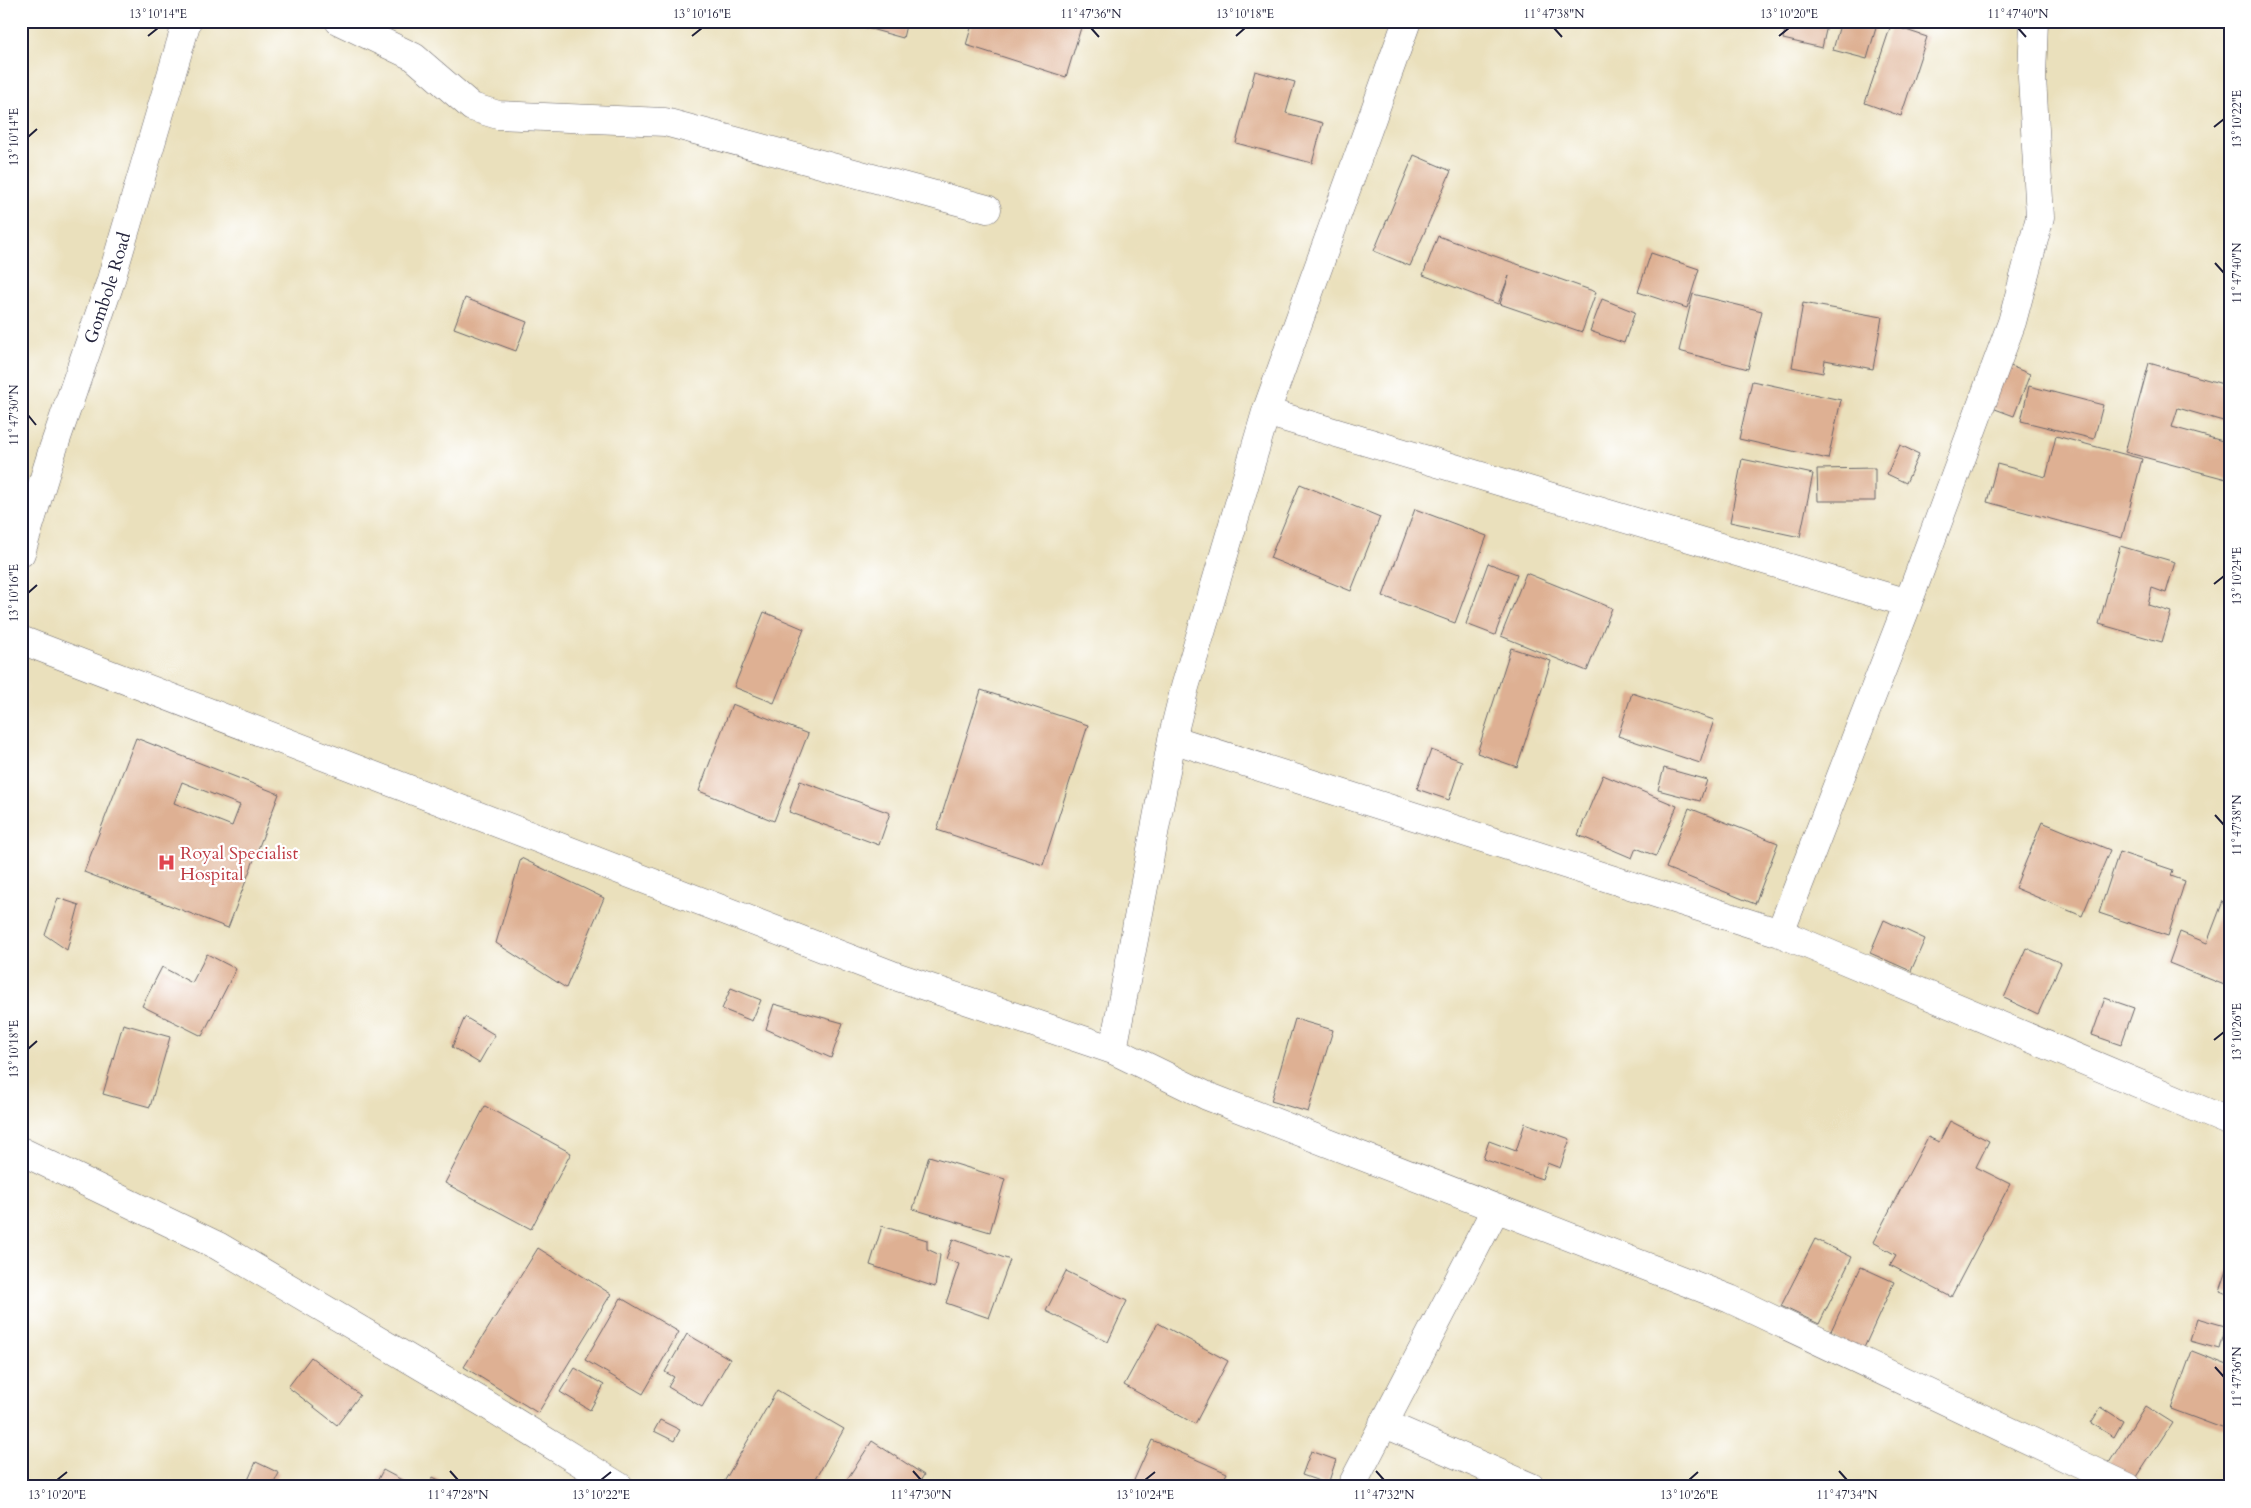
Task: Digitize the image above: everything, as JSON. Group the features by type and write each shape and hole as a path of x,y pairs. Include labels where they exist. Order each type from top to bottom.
{"street":[{"name":"Gombole Road","path":"21,553 52,452 110,284 187,21"},
{"path":"339,21 414,57 472,107 498,115 665,122 987,209"},
{"path":"1113,1050 1172,739 1266,412 1407,21"},
{"path":"1780,933 1908,603 2012,322 2040,217 2032,77 2034,21"},
{"path":"1266,412 1908,603"},
{"path":"21,640 898,977 1113,1050 1207,1096 1730,1299 2128,1487"},
{"path":"1172,739 1780,933 2230,1122"},
{"path":"21,1151 218,1246 484,1403 620,1487"},
{"path":"1350,1487 1496,1208"},
{"path":"1383,1423 1531,1487"}],"building":[{"path":"842,21 907,21 903,38"},
{"path":"973,21 1083,21 1066,77 966,45"},
{"path":"1787,21 1828,21 1822,48 1783,39"},
{"path":"1841,21 1878,21 1867,59 1833,50"},
{"path":"1891,25 1927,37 1901,116 1865,103"},
{"path":"1255,71 1295,82 1286,113 1323,123 1312,163 1236,143"},
{"path":"1414,155 1451,171 1410,266 1374,251"},
{"path":"1438,236 1596,292 1582,332 1500,304 1509,276 1498,304 1423,275"},
{"path":"1651,253 1699,269 1687,308 1638,292"},
{"path":"1693,294 1762,311 1748,369 1679,351"},
{"path":"465,298 527,322 516,351 454,328"},
{"path":"1602,299 1635,312 1624,343 1590,331"},
{"path":"1803,303 1882,317 1873,369 1825,360 1823,373 1792,367"},
{"path":"2003,363 2030,374 2014,416 1987,406"},
{"path":"2149,363 2230,386 2230,423 2178,408 2172,427 2230,443 2230,480 2125,452"},
{"path":"1752,381 1841,400 1828,459 1739,439"},
{"path":"2029,386 2103,405 2094,439 2021,421"},
{"path":"2056,436 2142,459 2122,538 1987,502 1997,464 2046,477"},
{"path":"1900,445 1919,454 1906,483 1887,474"},
{"path":"1742,459 1813,474 1800,537 1730,522"},
{"path":"1875,468 1875,501 1818,501 1817,469"},
{"path":"1300,484 1380,517 1351,591 1270,558"},
{"path":"1415,509 1487,536 1455,623 1383,596"},
{"path":"2120,546 2175,562 2166,593 2152,588 2148,605 2171,612 2162,642 2099,624"},
{"path":"1488,563 1517,574 1495,635 1466,624"},
{"path":"1526,573 1612,608 1587,671 1501,636"},
{"path":"764,612 804,629 774,703 734,687"},
{"path":"1511,648 1551,661 1517,767 1477,753"},
{"path":"981,690 1088,725 1043,865 937,830"},
{"path":"1632,693 1714,720 1700,763 1618,736"},
{"path":"732,704 808,734 774,821 699,791"},
{"path":"136,738 279,794 228,928 84,872","holes":["182,782 240,805 232,826 174,803"]},
{"path":"1431,750 1462,761 1449,800 1417,789"},
{"path":"1664,768 1707,780 1700,801 1658,790"},
{"path":"1603,775 1677,806 1656,856 1636,848 1632,858 1578,835"},
{"path":"800,781 890,813 879,845 789,812"},
{"path":"1689,808 1778,843 1755,904 1666,868"},
{"path":"2042,822 2110,850 2082,916 2015,888"},
{"path":"2119,852 2173,870 2171,876 2185,881 2168,936 2099,913"},
{"path":"521,858 604,898 566,988 496,943"},
{"path":"58,898 79,905 67,950 45,935"},
{"path":"2223,901 2230,903 2230,978 2227,986 2169,963 2180,932 2207,943"},
{"path":"1884,920 1925,939 1911,971 1870,953"},
{"path":"2026,948 2061,963 2038,1014 2004,998"},
{"path":"207,954 236,969 202,1036 142,1006 162,967 192,983"},
{"path":"731,988 761,1000 752,1021 722,1009"},
{"path":"2105,998 2134,1008 2121,1045 2092,1035"},
{"path":"774,1004 843,1023 831,1058 766,1029"},
{"path":"465,1017 495,1035 479,1063 452,1047"},
{"path":"1295,1019 1333,1030 1308,1112 1271,1101"},
{"path":"123,1024 170,1037 150,1107 103,1094"},
{"path":"485,1106 571,1153 531,1229 445,1183"},
{"path":"1950,1121 1989,1141 1976,1167 2010,1184 1951,1297 1890,1265 1896,1255 1873,1242 1928,1137 1939,1142"},
{"path":"1525,1123 1570,1139 1560,1168 1547,1163 1542,1179 1483,1159 1489,1141 1516,1151"},
{"path":"929,1156 1005,1179 990,1232 913,1209"},
{"path":"882,1226 927,1240 927,1249 940,1255 935,1287 870,1265"},
{"path":"953,1239 1010,1260 989,1318 946,1303 959,1264 946,1259"},
{"path":"1815,1239 1852,1257 1819,1324 1781,1306"},
{"path":"538,1248 611,1294 538,1413 464,1367"},
{"path":"2230,1262 2230,1295 2220,1291"},
{"path":"1861,1267 1894,1282 1863,1350 1829,1335"},
{"path":"1066,1271 1127,1301 1108,1342 1046,1311"},
{"path":"621,1298 679,1332 643,1394 585,1360"},
{"path":"2197,1318 2225,1326 2219,1349 2190,1341"},
{"path":"1158,1323 1228,1361 1195,1424 1124,1385"},
{"path":"687,1334 730,1359 702,1407 668,1387 674,1377 665,1372"},
{"path":"2192,1351 2230,1366 2230,1431 2171,1409"},
{"path":"311,1357 360,1395 337,1425 288,1387"},
{"path":"575,1368 604,1385 590,1410 560,1392"},
{"path":"777,1390 844,1429 811,1487 721,1487"},
{"path":"2145,1406 2172,1423 2133,1483 2107,1466"},
{"path":"2101,1407 2123,1421 2114,1437 2091,1423"},
{"path":"660,1420 680,1430 674,1441 654,1431"},
{"path":"1152,1440 1227,1473 1220,1487 1131,1487"},
{"path":"872,1441 924,1475 916,1487 842,1487"},
{"path":"1311,1451 1336,1460 1328,1484 1302,1475"},
{"path":"256,1462 279,1473 272,1487 245,1487"},
{"path":"383,1470 415,1487 374,1487"},
{"path":"433,1477 452,1487 428,1487"},
{"path":"497,1481 507,1487 494,1487"}],"place":[{"name":"Royal Specialist Hospital","path":"166,863"}]}
